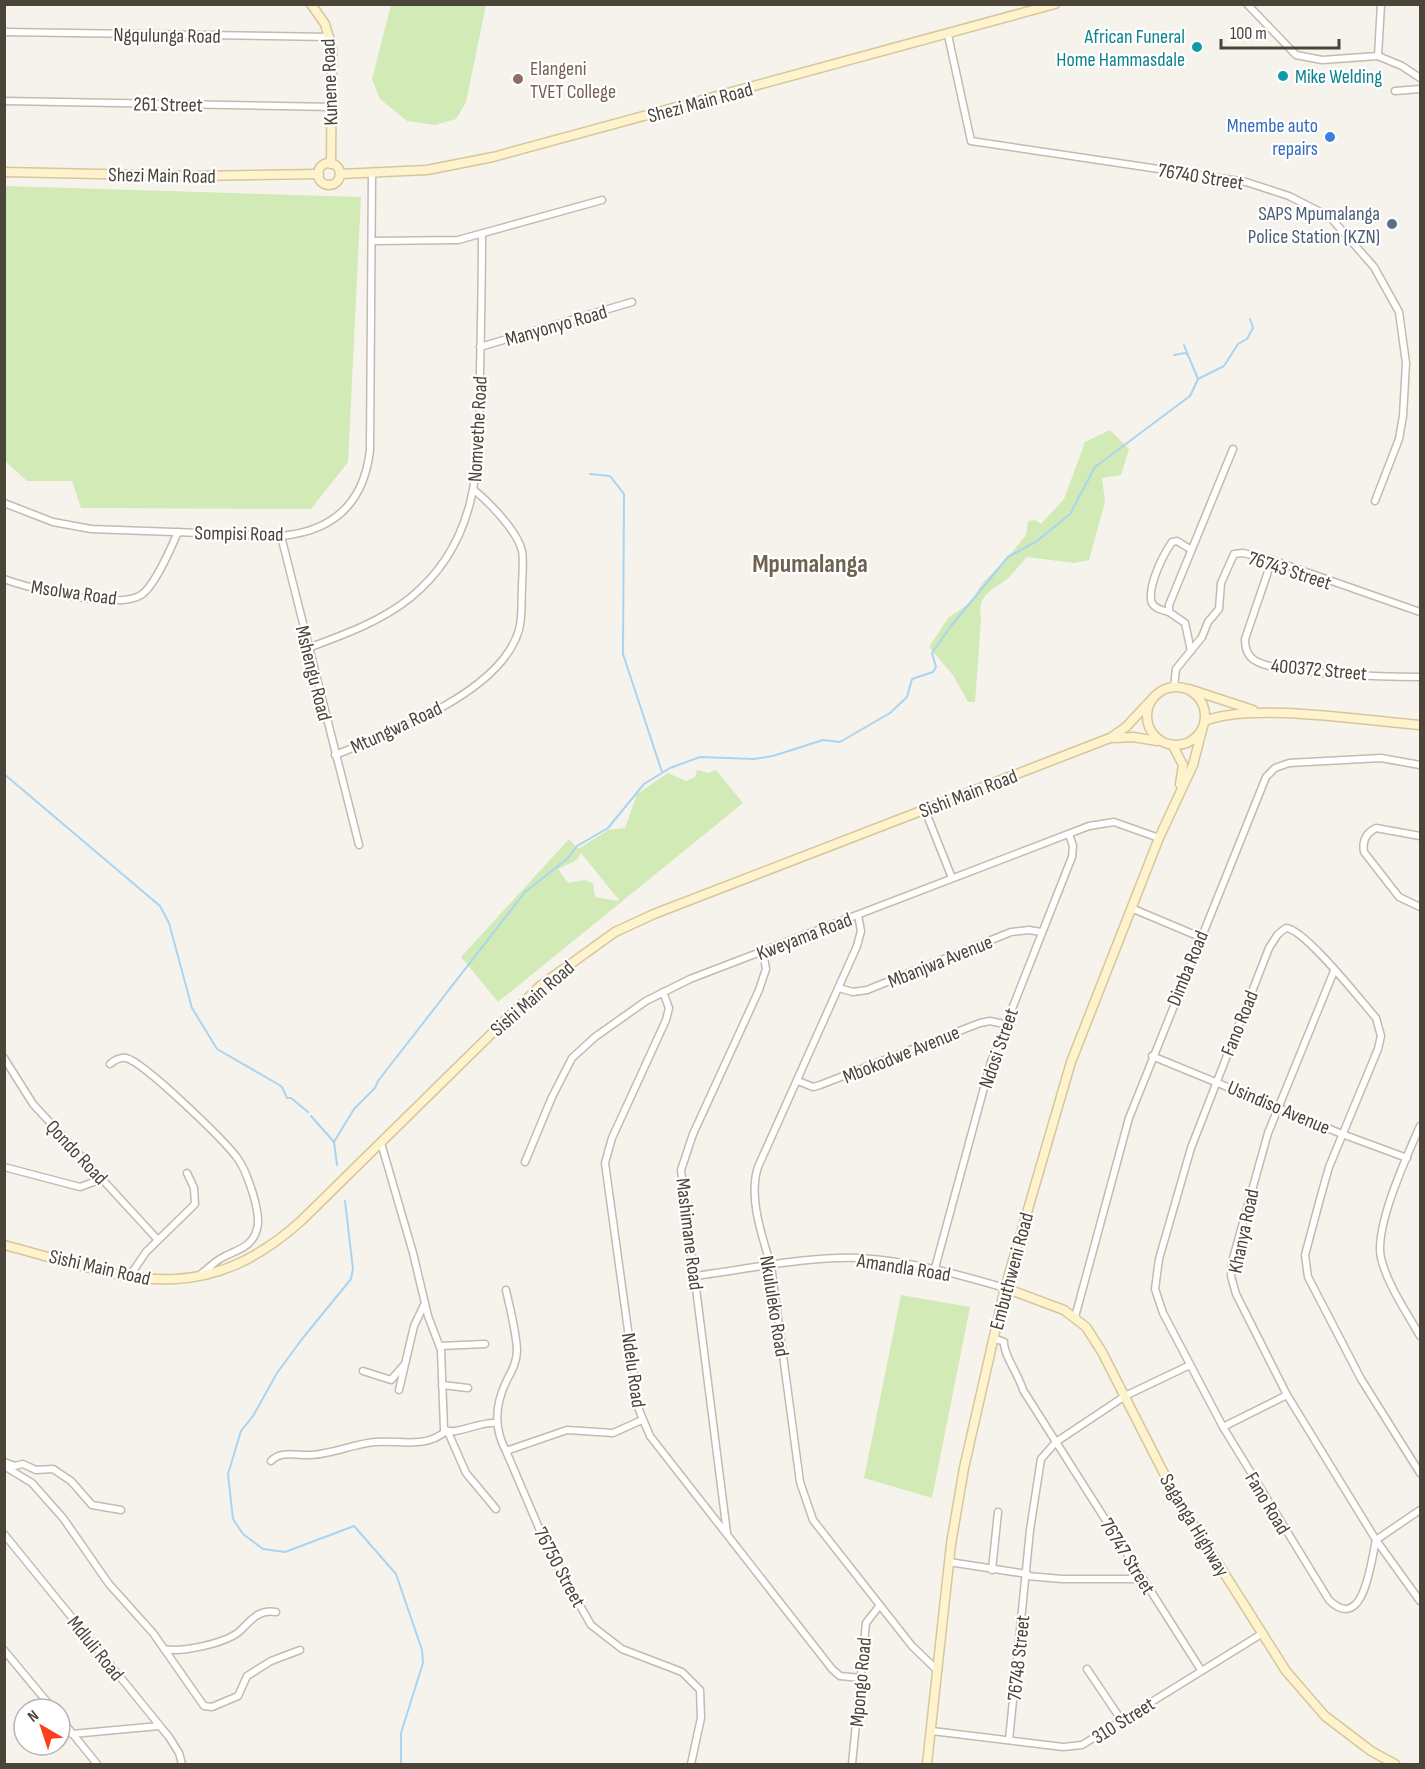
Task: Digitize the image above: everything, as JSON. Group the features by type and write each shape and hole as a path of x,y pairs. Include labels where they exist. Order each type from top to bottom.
{"street":[{"name":"Kunene Road","path":"311,4 330,36 331,164"},
{"name":"Shezi Main Road","path":"340,174 427,170 493,157 948,35 1055,4"},
{"path":"1247,4 1296,55 1322,60 1354,60 1378,56 1402,66 1420,78"},
{"path":"1378,56 1382,4"},
{"name":"Ngqulunga Road","path":"4,32 330,36"},
{"name":"76740 Street","path":"948,35 971,141 1246,182 1270,188 1300,201 1330,217 1348,235 1374,267 1399,312 1406,363 1401,430 1375,501"},
{"path":"1395,91 1420,89"},
{"name":"261 Street","path":"4,101 332,107"},
{"path":"331,164 340,174 337,181 331,185 324,184 319,174 324,165 331,164"},
{"name":"Shezi Main Road","path":"4,172 204,176 319,174"},
{"name":"Sompisi Road","path":"4,503 23,512 73,527 178,532 281,536 310,531 337,517 355,497 368,470 374,241 372,174"},
{"path":"374,241 441,242 482,234 602,200"},
{"name":"Nomvethe Road","path":"308,648 378,619 411,598 444,562 465,520 474,490 479,446 482,234"},
{"name":"Manyonyo Road","path":"480,347 632,302"},
{"path":"1169,612 1171,598 1190,549 1202,529 1233,448"},
{"name":"Mtungwa Road","path":"335,755 417,722 441,709 500,663 516,639 520,619 521,547 491,505 474,490"},
{"name":"Msolwa Road","path":"4,579 62,595 132,599 147,589 178,532"},
{"name":"Mshengu Road","path":"281,536 359,845"},
{"path":"1190,549 1177,541 1172,542 1166,551 1153,586 1151,600 1154,605 1185,623 1191,652"},
{"name":"76743 Street","path":"1174,687 1176,669 1191,652 1219,609 1221,583 1234,554 1243,553 1272,560 1420,612"},
{"name":"400372 Street","path":"1272,560 1245,639 1247,652 1257,662 1294,669 1420,677"},
{"path":"1266,713 1199,690 1174,687 1163,690 1148,706 1148,727 1162,742 1173,746 1190,742 1204,725 1228,713 1266,713 1420,725"},
{"path":"1186,688 1202,701 1204,725"},
{"name":"Sishi Main Road","path":"5,1246 129,1277 155,1281 197,1278 242,1264 280,1239 540,986 615,932 654,914 1110,738 1126,727 1154,697"},
{"name":"Embuthweni Road","path":"927,1764 939,1671 949,1562 964,1468 1005,1288 1060,1093 1159,838 1193,765 1204,725"},
{"name":"Sishi Main Road","path":"1110,738 1133,736 1162,742"},
{"name":"Embuthweni Road","path":"1173,746 1183,765 1176,799"},
{"name":"Dimba Road","path":"1075,1317 1129,1118 1261,786 1275,768 1289,763 1381,758 1420,765"},
{"path":"925,810 952,878"},
{"name":"Kweyama Road","path":"525,1162 552,1097 572,1058 595,1037 663,992 952,878 1103,822 1114,822 1159,838"},
{"path":"1420,836 1376,828 1367,834 1363,845 1364,852 1399,897 1420,907"},
{"name":"Ndosi Street","path":"935,1268 975,1116 1005,1024 1072,857 1073,846 1069,834"},
{"path":"1131,908 1200,937"},
{"name":"Nkululeko Road","path":"858,915 861,925 860,939 755,1177 762,1234 771,1266 800,1482 806,1504 813,1520 912,1646 939,1671"},
{"name":"Fano Road","path":"1376,1540 1360,1601 1351,1608 1339,1608 1324,1593 1223,1427 1160,1306 1155,1280 1191,1148 1215,1081 1269,948 1278,934 1287,928 1297,931 1376,1018 1381,1036 1329,1167 1305,1255 1305,1270 1361,1379 1420,1473"},
{"name":"Mbanjwa Avenue","path":"839,988 853,992 867,990 1011,932 1029,930 1041,932"},
{"name":"Mashimane Road","path":"727,1533 681,1170 693,1134 762,983 766,969 763,952"},
{"name":"Khanya Road","path":"1334,971 1279,1106 1251,1188 1232,1262 1231,1276 1236,1294 1287,1395 1376,1540 1420,1601"},
{"name":"Ndelu Road","path":"663,992 669,1008 666,1020 612,1138 605,1163 642,1420 650,1436 832,1669 840,1676 861,1678"},
{"name":"Mbokodwe Avenue","path":"798,1081 813,1087 980,1023 990,1021 1005,1024"},
{"name":"Usindiso Avenue","path":"1152,1056 1279,1106 1342,1134 1407,1158"},
{"path":"110,1064 118,1058 127,1058 144,1070 185,1103 233,1153 246,1173 258,1215 257,1230 246,1246 221,1258 197,1278"},
{"name":"Qondo Road","path":"6,1062 33,1104 158,1240"},
{"path":"1420,1126 1381,1232 1380,1257 1420,1336"},
{"path":"381,1143 413,1253 425,1304 440,1346 442,1421 466,1473 496,1509"},
{"path":"4,1167 80,1187 102,1179"},
{"path":"129,1277 138,1262 195,1204 194,1188 187,1173"},
{"name":"Amandla Road","path":"695,1276 858,1258 935,1268 1005,1288"},
{"name":"Saganga Highway","path":"1005,1288 1041,1300 1075,1317 1093,1338 1176,1497 1287,1671 1325,1716 1363,1745 1395,1764"},
{"path":"271,1461 283,1454 312,1455 372,1443 402,1441 413,1444 437,1439 447,1432 485,1422 496,1423 499,1399 514,1368 517,1350 506,1290"},
{"path":"399,1390 414,1326 425,1304"},
{"name":"76747 Street","path":"993,1338 1004,1342 1003,1348 1019,1376 1023,1390 1201,1670"},
{"path":"440,1346 485,1344"},
{"path":"363,1371 391,1380 405,1364"},
{"path":"1056,1442 1125,1396 1190,1365"},
{"path":"442,1385 468,1388"},
{"path":"1223,1427 1287,1395"},
{"path":"506,1451 567,1430 613,1433 642,1420"},
{"name":"76750 Street","path":"496,1423 499,1440 506,1451 548,1549 591,1625 622,1649 682,1672 700,1690 702,1718 691,1764"},
{"name":"76748 Street","path":"1009,1740 1030,1530 1040,1465 1045,1454 1056,1442"},
{"path":"4,1465 23,1464 36,1470 53,1468 71,1481 92,1505 122,1510"},
{"path":"4,1465 32,1483 59,1512 109,1584 139,1616 198,1698 208,1708 238,1696 247,1676 271,1661 300,1650"},
{"path":"1376,1540 1420,1510"},
{"path":"992,1570 998,1512"},
{"name":"Mdluli Road","path":"4,1534 175,1746 182,1764"},
{"path":"949,1562 1062,1579 1143,1579"},
{"name":"Mpongo Road","path":"852,1764 866,1623 872,1612 880,1605"},
{"path":"164,1649 197,1647 228,1638 257,1615 268,1611 276,1612"},
{"name":"310 Street","path":"932,1731 1073,1747 1090,1741 1263,1633"},
{"path":"4,1650 43,1697"},
{"path":"1087,1669 1122,1721"},
{"path":"72,1734 159,1726"},
{"path":"72,1734 97,1764"}],"green space":[{"path":"391,5 486,5 466,102 456,119 435,125 407,121 380,99 372,79"},
{"path":"5,186 361,197 348,462 311,509 81,508 72,481 27,481 5,461"},
{"path":"1110,430 1129,449 1121,475 1102,478 1105,502 1089,560 1074,563 1027,557 1007,579 986,595 980,611 975,702 968,702 953,675 929,647 948,618 970,603 982,584 1026,535 1028,521 1035,520 1041,524 1064,499 1085,442"},
{"path":"697,770 709,773 716,770 743,803 498,1002 461,957 569,839 578,849 608,830 625,828 637,794 668,773 686,781 695,777","holes":["581,853 619,900 595,897 593,883 584,880 568,883 558,869 577,860"]},
{"path":"901,1295 970,1307 932,1498 864,1478"}],"waterway":[{"path":"334,1142 354,1109 375,1088 378,1081 525,892 567,859 577,846 608,828 644,784 670,768 700,757 754,759 773,756 823,740 840,742 890,713 907,697 912,679 933,672 936,667 932,653 951,626 1008,557 1037,541 1070,514 1095,467 1190,396 1198,379 1224,366 1238,344 1247,339 1253,328 1250,319"},
{"path":"1184,345 1188,355"},
{"path":"1174,355 1185,353 1188,355 1198,379"},
{"path":"590,474 610,476 624,494 623,654 662,772"},
{"path":"4,774 160,906 169,923 192,1008 217,1049 282,1087 287,1098 291,1098 308,1112"},
{"path":"311,1116 334,1142 337,1165"},
{"path":"345,1201 353,1269 351,1279 277,1373 253,1416 241,1431 228,1474 233,1519 243,1534 263,1549 285,1552 354,1526 396,1574 422,1650 423,1663 401,1733 401,1764"}],"place":[{"name":"African Funeral Home Hammasdale","path":"1197,47"},
{"name":"Mike Welding","path":"1283,76"},
{"name":"Elangeni TVET College","path":"518,79"},
{"name":"Mnembe auto repairs","path":"1330,137"},
{"name":"SAPS Mpumalanga Police Station (KZN)","path":"1392,224"}],"district":[{"name":"Mpumalanga","path":"810,563"}]}
